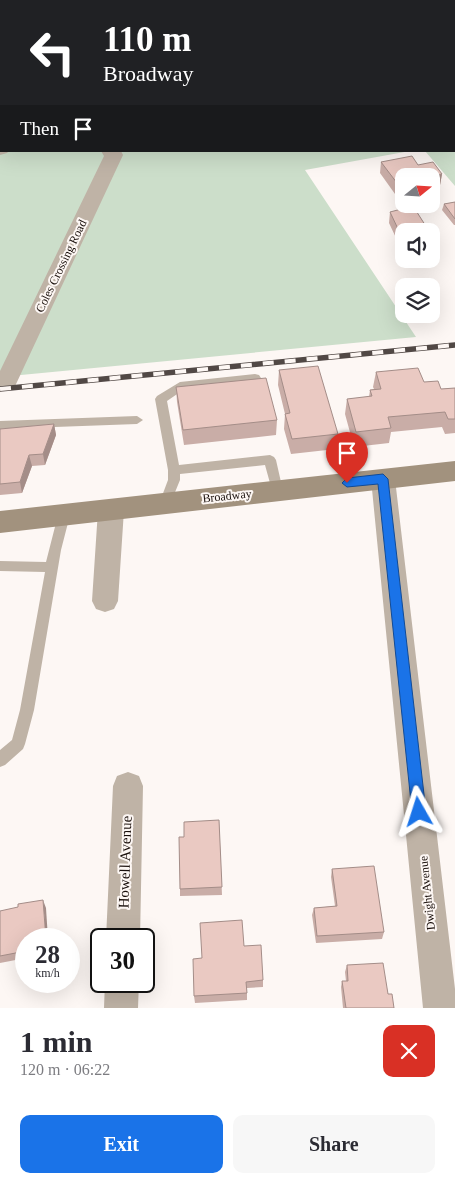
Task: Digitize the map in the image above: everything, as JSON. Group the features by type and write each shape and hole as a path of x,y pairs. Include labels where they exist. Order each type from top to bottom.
{"street":[{"name":"Coles Crossing Road","path":"6,382 114,155 111,152"},
{"name":"Broadway","path":"0,522 455,471"},
{"name":"Dwight Avenue","path":"383,479 440,1008"},
{"path":"105,601 111,510"},
{"name":"Howell Avenue","path":"123,928 128,786"},
{"path":"121,1008 122,993"}],"lane":[{"path":"165,504 174,480 174,470 161,399 180,386 256,378"},
{"path":"0,425 137,420"},
{"path":"174,470 270,460 277,491"},
{"path":"0,760 18,744 27,710 55,550 64,515"},
{"path":"0,566 52,567"}],"green space":[{"path":"0,152 404,152 305,170 395,305 395,323 407,323 416,337 0,377"},
{"path":"426,152 455,152 455,186"}],"building":[{"path":"412,156 418,165 433,162 438,168 395,168 395,180 381,162"},
{"path":"455,202 455,219 444,204"},
{"path":"390,212 417,213 424,223 395,223"},
{"path":"318,366 338,434 292,439 285,414 290,413 279,370"},
{"path":"418,368 424,382 438,381 441,389 455,388 455,419 448,419 445,412 388,417 391,428 356,432 347,399 372,396 370,390 381,389 376,372"},
{"path":"266,378 277,420 183,430 176,387"},
{"path":"54,424 43,454 29,455 20,482 0,484 0,429"},
{"path":"219,820 222,887 180,889 179,837 184,837 184,822"},
{"path":"374,866 384,932 317,936 314,908 337,906 332,869"},
{"path":"43,900 45,928 15,928 15,953 0,956 0,911 18,907 18,904"},
{"path":"242,920 244,946 261,945 263,980 246,982 247,993 194,996 193,959 202,958 200,923"},
{"path":"383,963 388,994 392,994 394,1008 346,1008 342,981 348,981 347,965"}],"railway":[{"path":"0,389 455,345"}],"route":[{"path":"347,483 383,479 419,812"}]}
